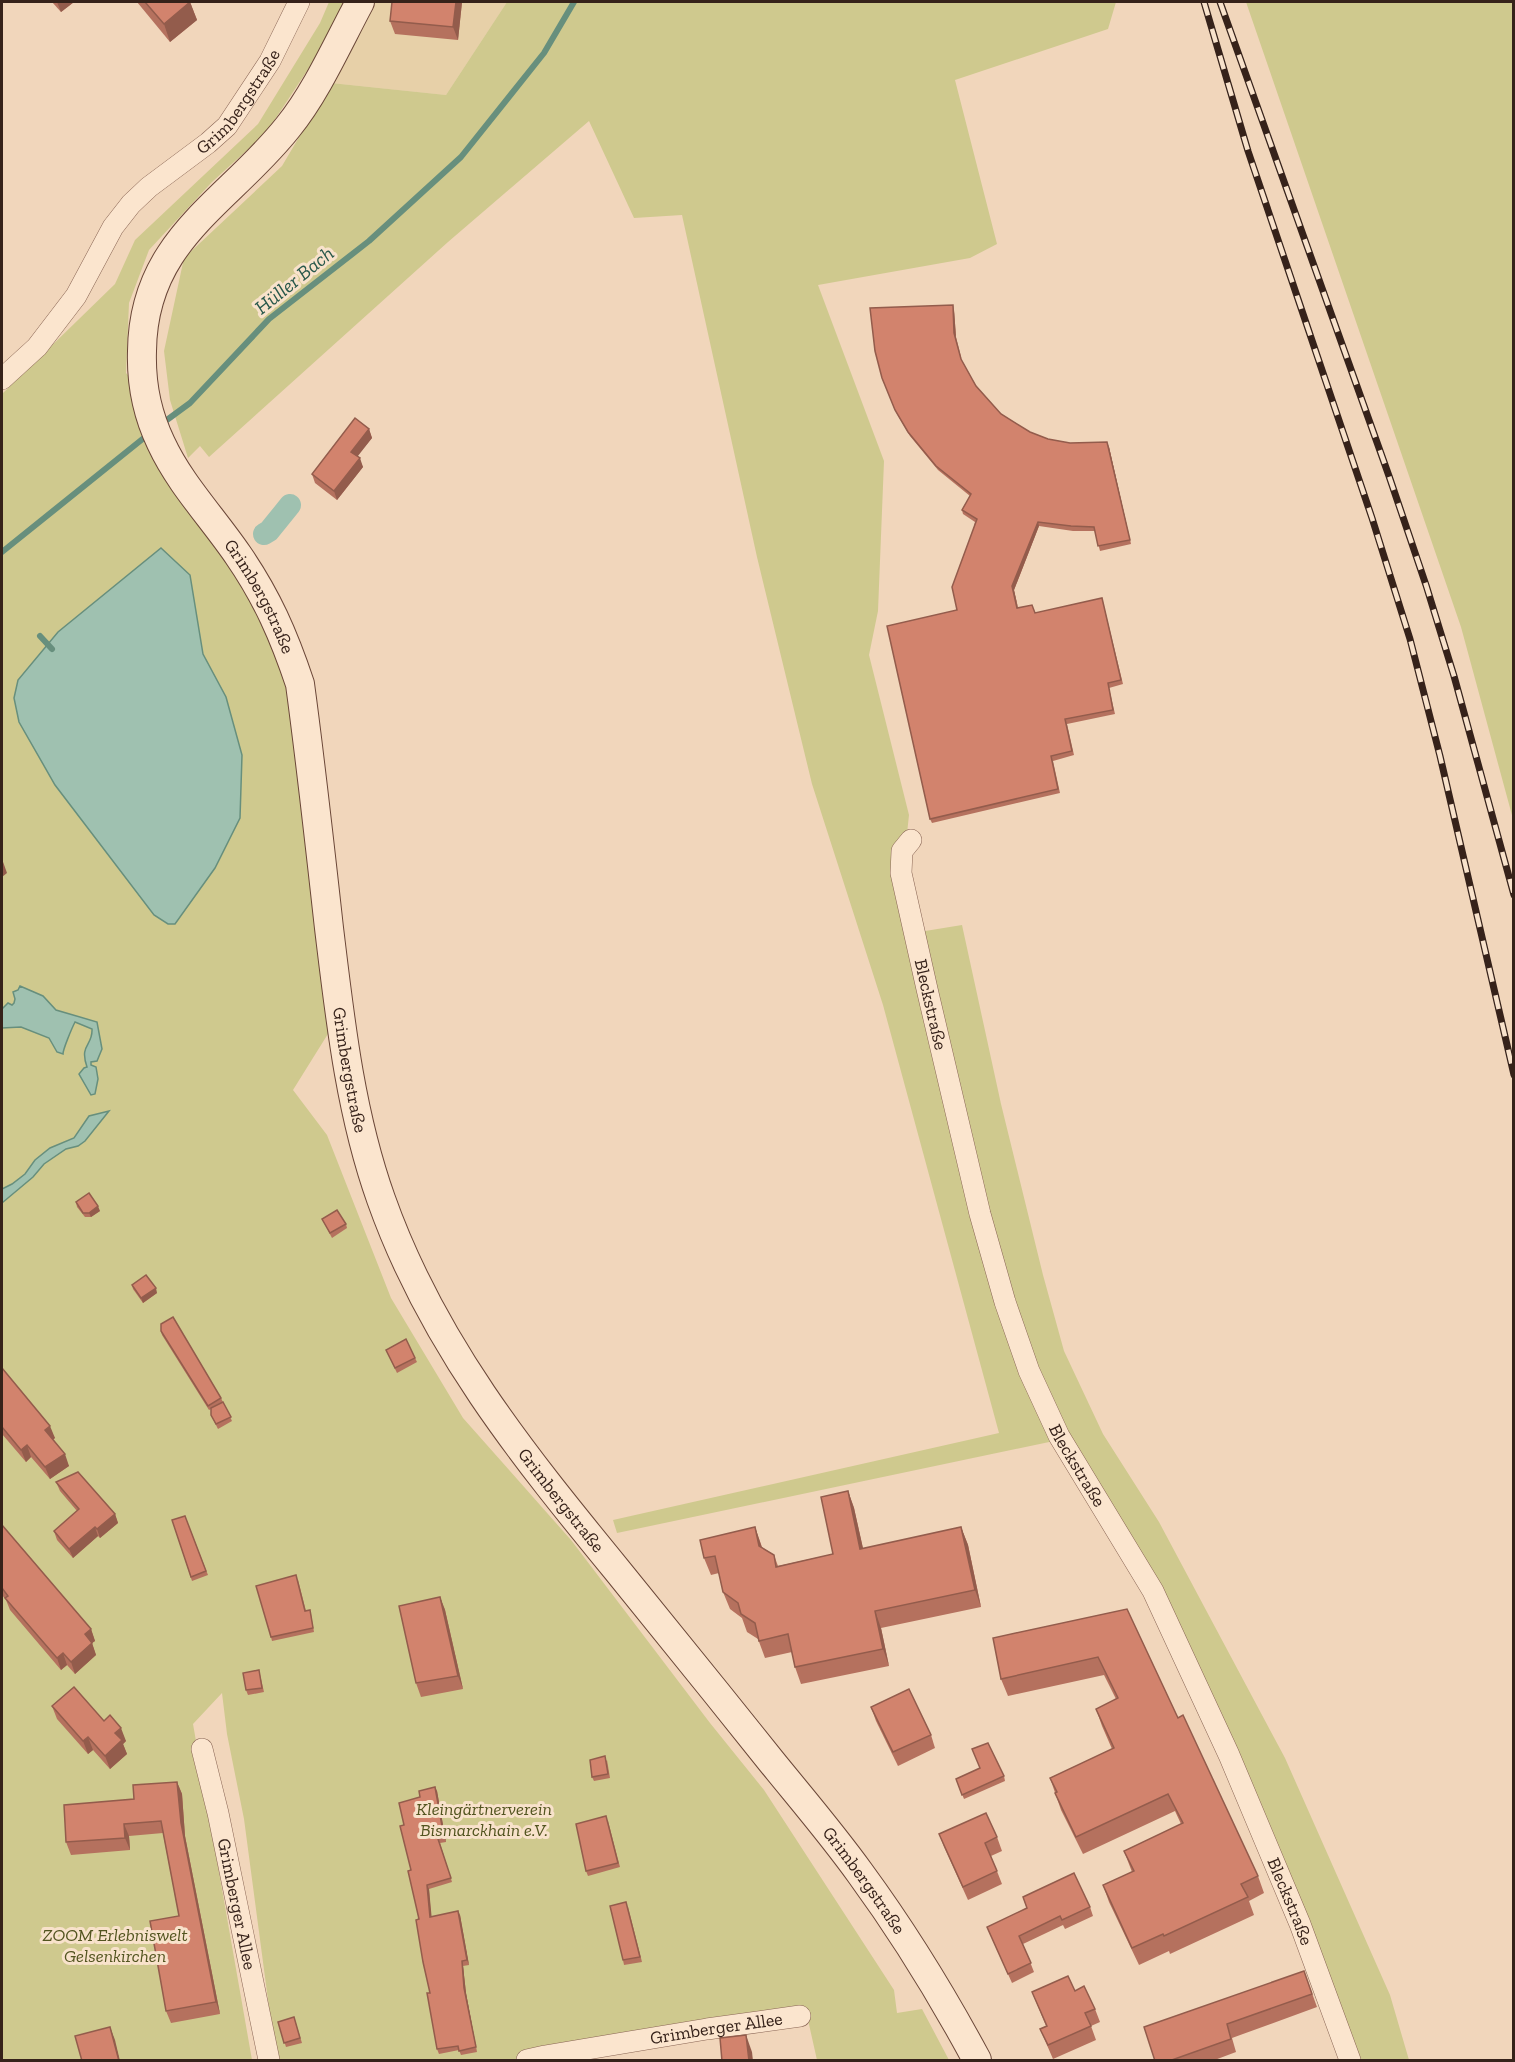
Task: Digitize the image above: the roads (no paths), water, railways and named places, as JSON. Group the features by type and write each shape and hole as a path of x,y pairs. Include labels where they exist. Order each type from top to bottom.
{"street":[{"name":"Grimbergstraße","path":"2,379 37,347 76,297 113,227 131,204 149,187 227,126 270,61 299,2"},
{"name":"Grimbergstraße","path":"360,2 290,125 193,225 168,257 156,281 144,319 142,361 143,382 151,419 174,469 238,555 269,603 287,644 300,684 339,1010 354,1102 365,1151 381,1200 407,1262 443,1334 484,1400 858,1871 945,2000 977,2061"},
{"name":"Bleckstraße","path":"911,840 902,851 901,873 980,1214 1005,1302 1022,1351 1059,1437 1153,1591 1219,1735 1300,1924 1350,2061"},
{"name":"Grimberger Allee","path":"202,1749 218,1813 268,2061"},
{"name":"Grimberger Allee","path":"527,2061 707,2029 800,2016"}],"waterway":[{"name":"Hüller Bach","path":"160,425 190,403 269,319 369,241 461,157 544,53 574,2"},
{"name":"Hüller Bach","path":"2,552 150,433"},
{"path":"264,534 290,505"},
{"path":"40,636 52,649"}],"railway":[{"path":"1204,2 1248,151 1372,518 1410,639 1440,756 1514,1075"},
{"path":"1220,2 1426,585 1454,676 1514,895"}],"park label":[{"name":"Kleingärtnerverein Bismarckhain e.V.","path":"484,1819"},
{"name":"ZOOM Erlebniswelt Gelsenkirchen","path":"115,1945"}]}
